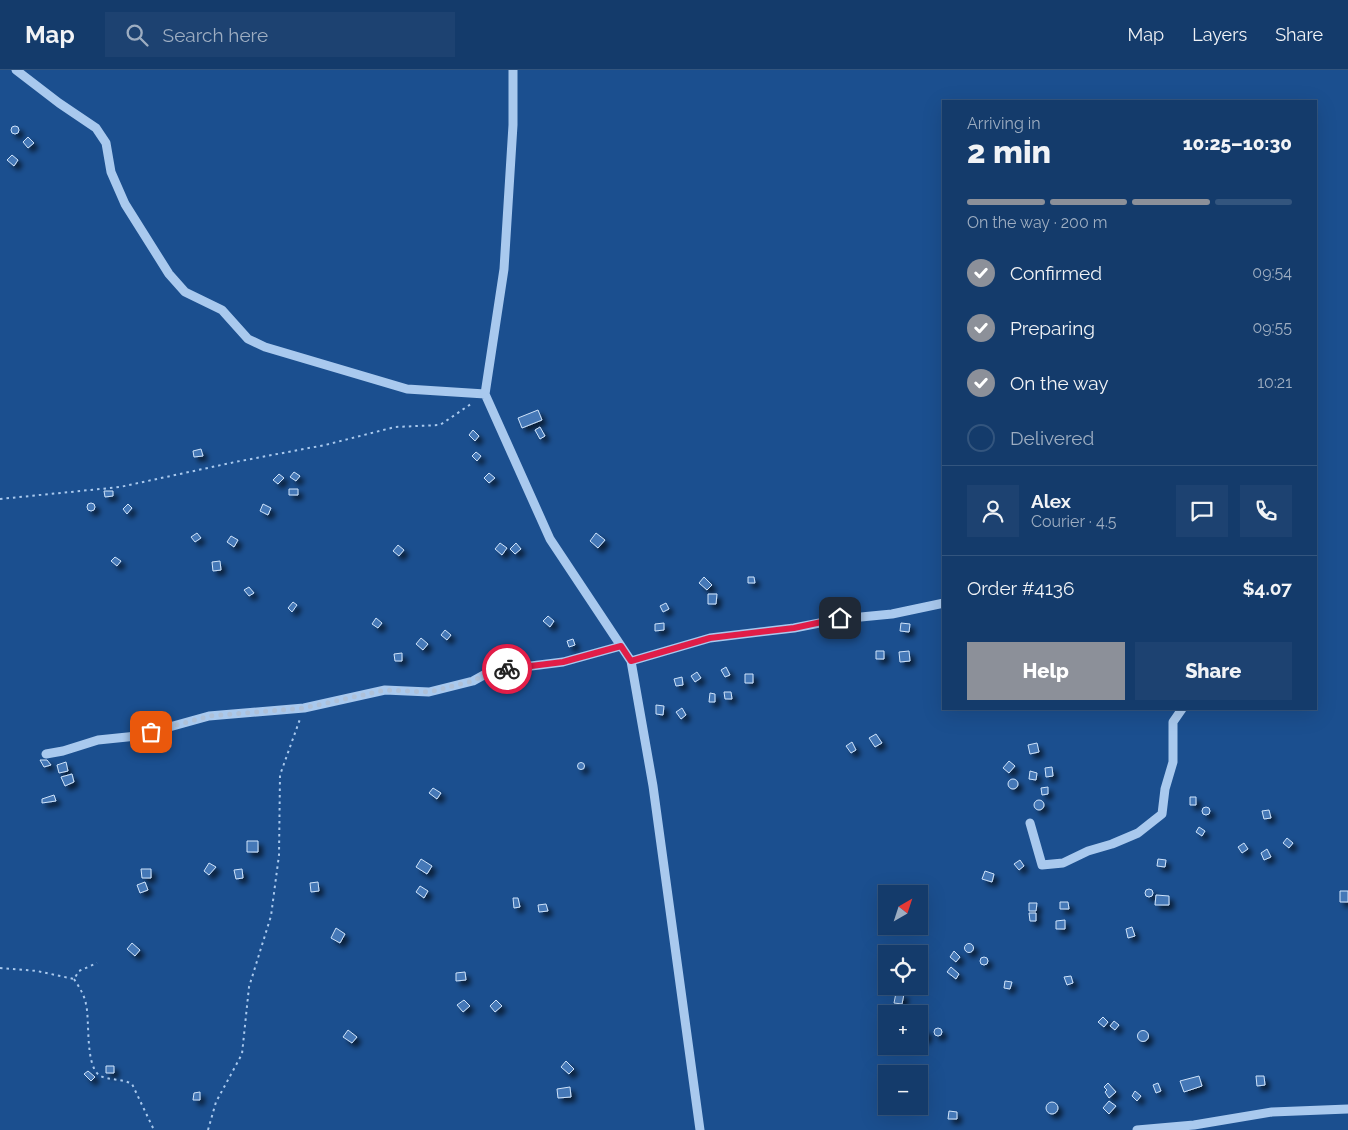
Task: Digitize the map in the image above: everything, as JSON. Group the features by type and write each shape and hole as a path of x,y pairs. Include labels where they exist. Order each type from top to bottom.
{"street":[{"path":"16,70 96,128 106,143 111,172 125,204 169,274 185,292 222,310 248,339 265,347 407,389 486,394"},
{"path":"513,70 513,125 504,269 486,394 550,539 631,661 653,786 700,1130"},
{"path":"631,661 710,638 794,628 840,618 892,614 942,603"},
{"path":"46,754 63,752 98,740 137,736 209,716 304,708 385,690 429,692 473,681 491,671 563,662 621,646"},
{"path":"1030,823 1042,864 1063,864 1138,833 1162,814 1165,789 1172,762 1172,722 1181,710"},
{"path":"1137,1130 1194,1125 1272,1112 1348,1109"}],"path":[{"path":"0,498 120,487 324,445 395,426 440,425 486,394"},
{"path":"208,1130 216,1102 242,1054 249,987 271,916 279,855 280,775 304,708"},
{"path":"74,980 79,971 97,963"},
{"path":"0,968 37,971 74,980 84,994 90,1053 95,1070 104,1077 125,1080 132,1084 154,1130"}],"building":[{"path":"15,126 19,130 15,134 11,130"},
{"path":"28,137 34,143 28,148 23,142"},
{"path":"12,155 18,160 14,166 7,160"},
{"path":"538,410 542,420 522,428 518,418"},
{"path":"540,427 545,436 540,439 535,430"},
{"path":"473,430 479,436 475,441 469,435"},
{"path":"201,449 203,456 194,457 193,451"},
{"path":"476,452 481,456 477,461 472,456"},
{"path":"294,472 300,476 296,481 290,477"},
{"path":"489,473 495,478 489,483 484,478"},
{"path":"279,474 284,478 278,484 273,480"},
{"path":"289,489 298,489 298,495 289,495"},
{"path":"104,491 113,491 113,496 105,497"},
{"path":"91,503 95,507 91,511 87,507"},
{"path":"128,504 132,508 127,514 123,509"},
{"path":"263,504 271,508 268,515 260,511"},
{"path":"197,533 201,538 195,542 191,537"},
{"path":"596,533 605,540 598,548 590,541"},
{"path":"231,536 238,540 234,547 227,542"},
{"path":"500,543 507,548 502,555 495,549"},
{"path":"516,543 521,549 515,554 510,549"},
{"path":"398,545 404,550 399,556 393,551"},
{"path":"115,557 121,561 117,566 111,561"},
{"path":"220,561 221,570 213,571 212,562"},
{"path":"704,577 712,585 707,590 699,583"},
{"path":"748,577 754,577 755,583 748,583"},
{"path":"249,587 254,593 249,596 244,590"},
{"path":"708,594 717,594 716,604 708,604"},
{"path":"293,602 297,605 292,612 288,608"},
{"path":"666,603 669,609 663,612 660,606"},
{"path":"548,616 554,621 550,627 543,621"},
{"path":"376,618 382,623 378,628 372,624"},
{"path":"664,623 664,630 655,631 655,624"},
{"path":"901,623 910,624 909,632 900,631"},
{"path":"445,630 451,635 447,640 441,635"},
{"path":"421,638 428,644 423,650 416,644"},
{"path":"573,639 575,645 569,647 567,641"},
{"path":"876,651 884,651 884,659 876,659"},
{"path":"909,651 910,661 900,662 899,652"},
{"path":"402,653 402,661 395,661 394,654"},
{"path":"726,667 730,675 725,677 721,670"},
{"path":"697,672 701,678 695,682 691,676"},
{"path":"745,674 753,674 753,683 745,683"},
{"path":"682,677 683,685 676,686 674,679"},
{"path":"724,692 731,692 732,699 725,699"},
{"path":"710,693 715,694 715,702 709,702"},
{"path":"656,705 664,706 663,715 656,714"},
{"path":"682,708 686,715 681,719 676,712"},
{"path":"876,734 882,743 875,747 869,738"},
{"path":"852,742 856,750 851,753 846,746"},
{"path":"1037,743 1039,752 1030,754 1028,745"},
{"path":"40,760 47,760 51,765 44,767"},
{"path":"1009,761 1015,766 1009,773 1003,768"},
{"path":"66,762 68,771 59,773 57,765"},
{"path":"581,762 585,766 581,770 577,766"},
{"path":"1052,767 1053,776 1046,777 1045,768"},
{"path":"1030,771 1037,773 1036,780 1029,779"},
{"path":"72,774 74,782 65,786 61,777"},
{"path":"1013,779 1018,784 1013,789 1008,784"},
{"path":"1048,787 1048,794 1042,795 1041,788"},
{"path":"433,788 441,793 437,799 429,793"},
{"path":"54,795 56,801 42,803 42,799"},
{"path":"1190,797 1196,797 1196,805 1190,805"},
{"path":"1037,800 1041,800 1044,805 1043,809 1037,810 1034,807 1034,803"},
{"path":"1206,807 1210,811 1206,815 1202,811"},
{"path":"1269,810 1271,818 1264,819 1262,811"},
{"path":"1199,827 1205,831 1202,836 1196,832"},
{"path":"1287,838 1293,843 1289,848 1283,843"},
{"path":"247,841 258,841 258,852 247,852"},
{"path":"1244,843 1248,849 1242,853 1238,847"},
{"path":"1267,849 1271,857 1264,860 1261,853"},
{"path":"421,859 432,866 427,874 416,867"},
{"path":"1158,859 1166,860 1165,867 1157,866"},
{"path":"1020,860 1024,866 1019,870 1014,864"},
{"path":"209,863 216,867 209,875 204,871"},
{"path":"141,869 151,869 151,878 142,878"},
{"path":"242,869 243,878 236,879 234,870"},
{"path":"985,871 994,874 992,882 982,879"},
{"path":"145,882 148,890 140,893 137,885"},
{"path":"318,882 319,891 311,892 310,883"},
{"path":"420,886 428,891 424,898 416,892"},
{"path":"1149,889 1153,893 1149,897 1145,893"},
{"path":"1340,891 1348,891 1348,902 1340,902"},
{"path":"1156,895 1169,896 1169,905 1155,905"},
{"path":"513,898 518,898 520,907 514,908"},
{"path":"1060,902 1068,902 1069,909 1060,909"},
{"path":"1029,903 1037,903 1036,911 1029,911"},
{"path":"546,904 548,911 539,912 538,905"},
{"path":"1029,913 1036,913 1036,921 1030,921"},
{"path":"1065,920 1065,929 1056,929 1056,921"},
{"path":"1132,927 1135,936 1128,938 1126,929"},
{"path":"336,928 345,934 340,943 331,938"},
{"path":"132,943 140,950 135,956 127,949"},
{"path":"969,943 974,948 969,953 964,948"},
{"path":"954,951 960,957 956,962 950,957"},
{"path":"984,957 988,961 984,965 980,961"},
{"path":"951,967 959,974 956,979 947,972"},
{"path":"465,972 466,980 456,981 456,973"},
{"path":"1071,976 1073,983 1067,985 1064,977"},
{"path":"1005,981 1012,982 1010,989 1004,988"},
{"path":"896,995 904,995 902,1004 894,1003"},
{"path":"464,1000 470,1006 463,1012 457,1005"},
{"path":"496,1000 502,1006 495,1012 490,1006"},
{"path":"1103,1017 1108,1022 1104,1027 1098,1022"},
{"path":"1114,1021 1119,1025 1115,1030 1110,1026"},
{"path":"938,1028 942,1032 938,1036 934,1032"},
{"path":"348,1030 357,1037 352,1043 343,1037"},
{"path":"1141,1031 1145,1031 1148,1036 1147,1040 1141,1041 1138,1038 1138,1034"},
{"path":"566,1061 574,1069 569,1074 561,1067"},
{"path":"106,1066 114,1066 114,1073 106,1073"},
{"path":"88,1071 95,1077 91,1081 84,1074"},
{"path":"1199,1076 1202,1086 1184,1092 1180,1081"},
{"path":"1256,1076 1264,1076 1265,1085 1257,1086"},
{"path":"1108,1083 1116,1092 1109,1098 1104,1087"},
{"path":"1158,1083 1161,1091 1156,1093 1153,1085"},
{"path":"570,1087 571,1097 558,1098 557,1089"},
{"path":"1135,1091 1141,1096 1137,1101 1132,1096"},
{"path":"200,1092 200,1100 193,1100 194,1093"},
{"path":"1109,1101 1116,1106 1109,1114 1103,1108"},
{"path":"1050,1102 1054,1102 1058,1108 1054,1114 1050,1114 1046,1110 1046,1106"},
{"path":"949,1111 957,1112 957,1119 948,1119"}],"way so far":[{"path":"151,732 209,716 304,708 385,690 429,692 473,681 491,671 507,669"}],"route":[{"path":"507,669 563,662 621,646 631,661 710,638 794,628 840,618"}]}
